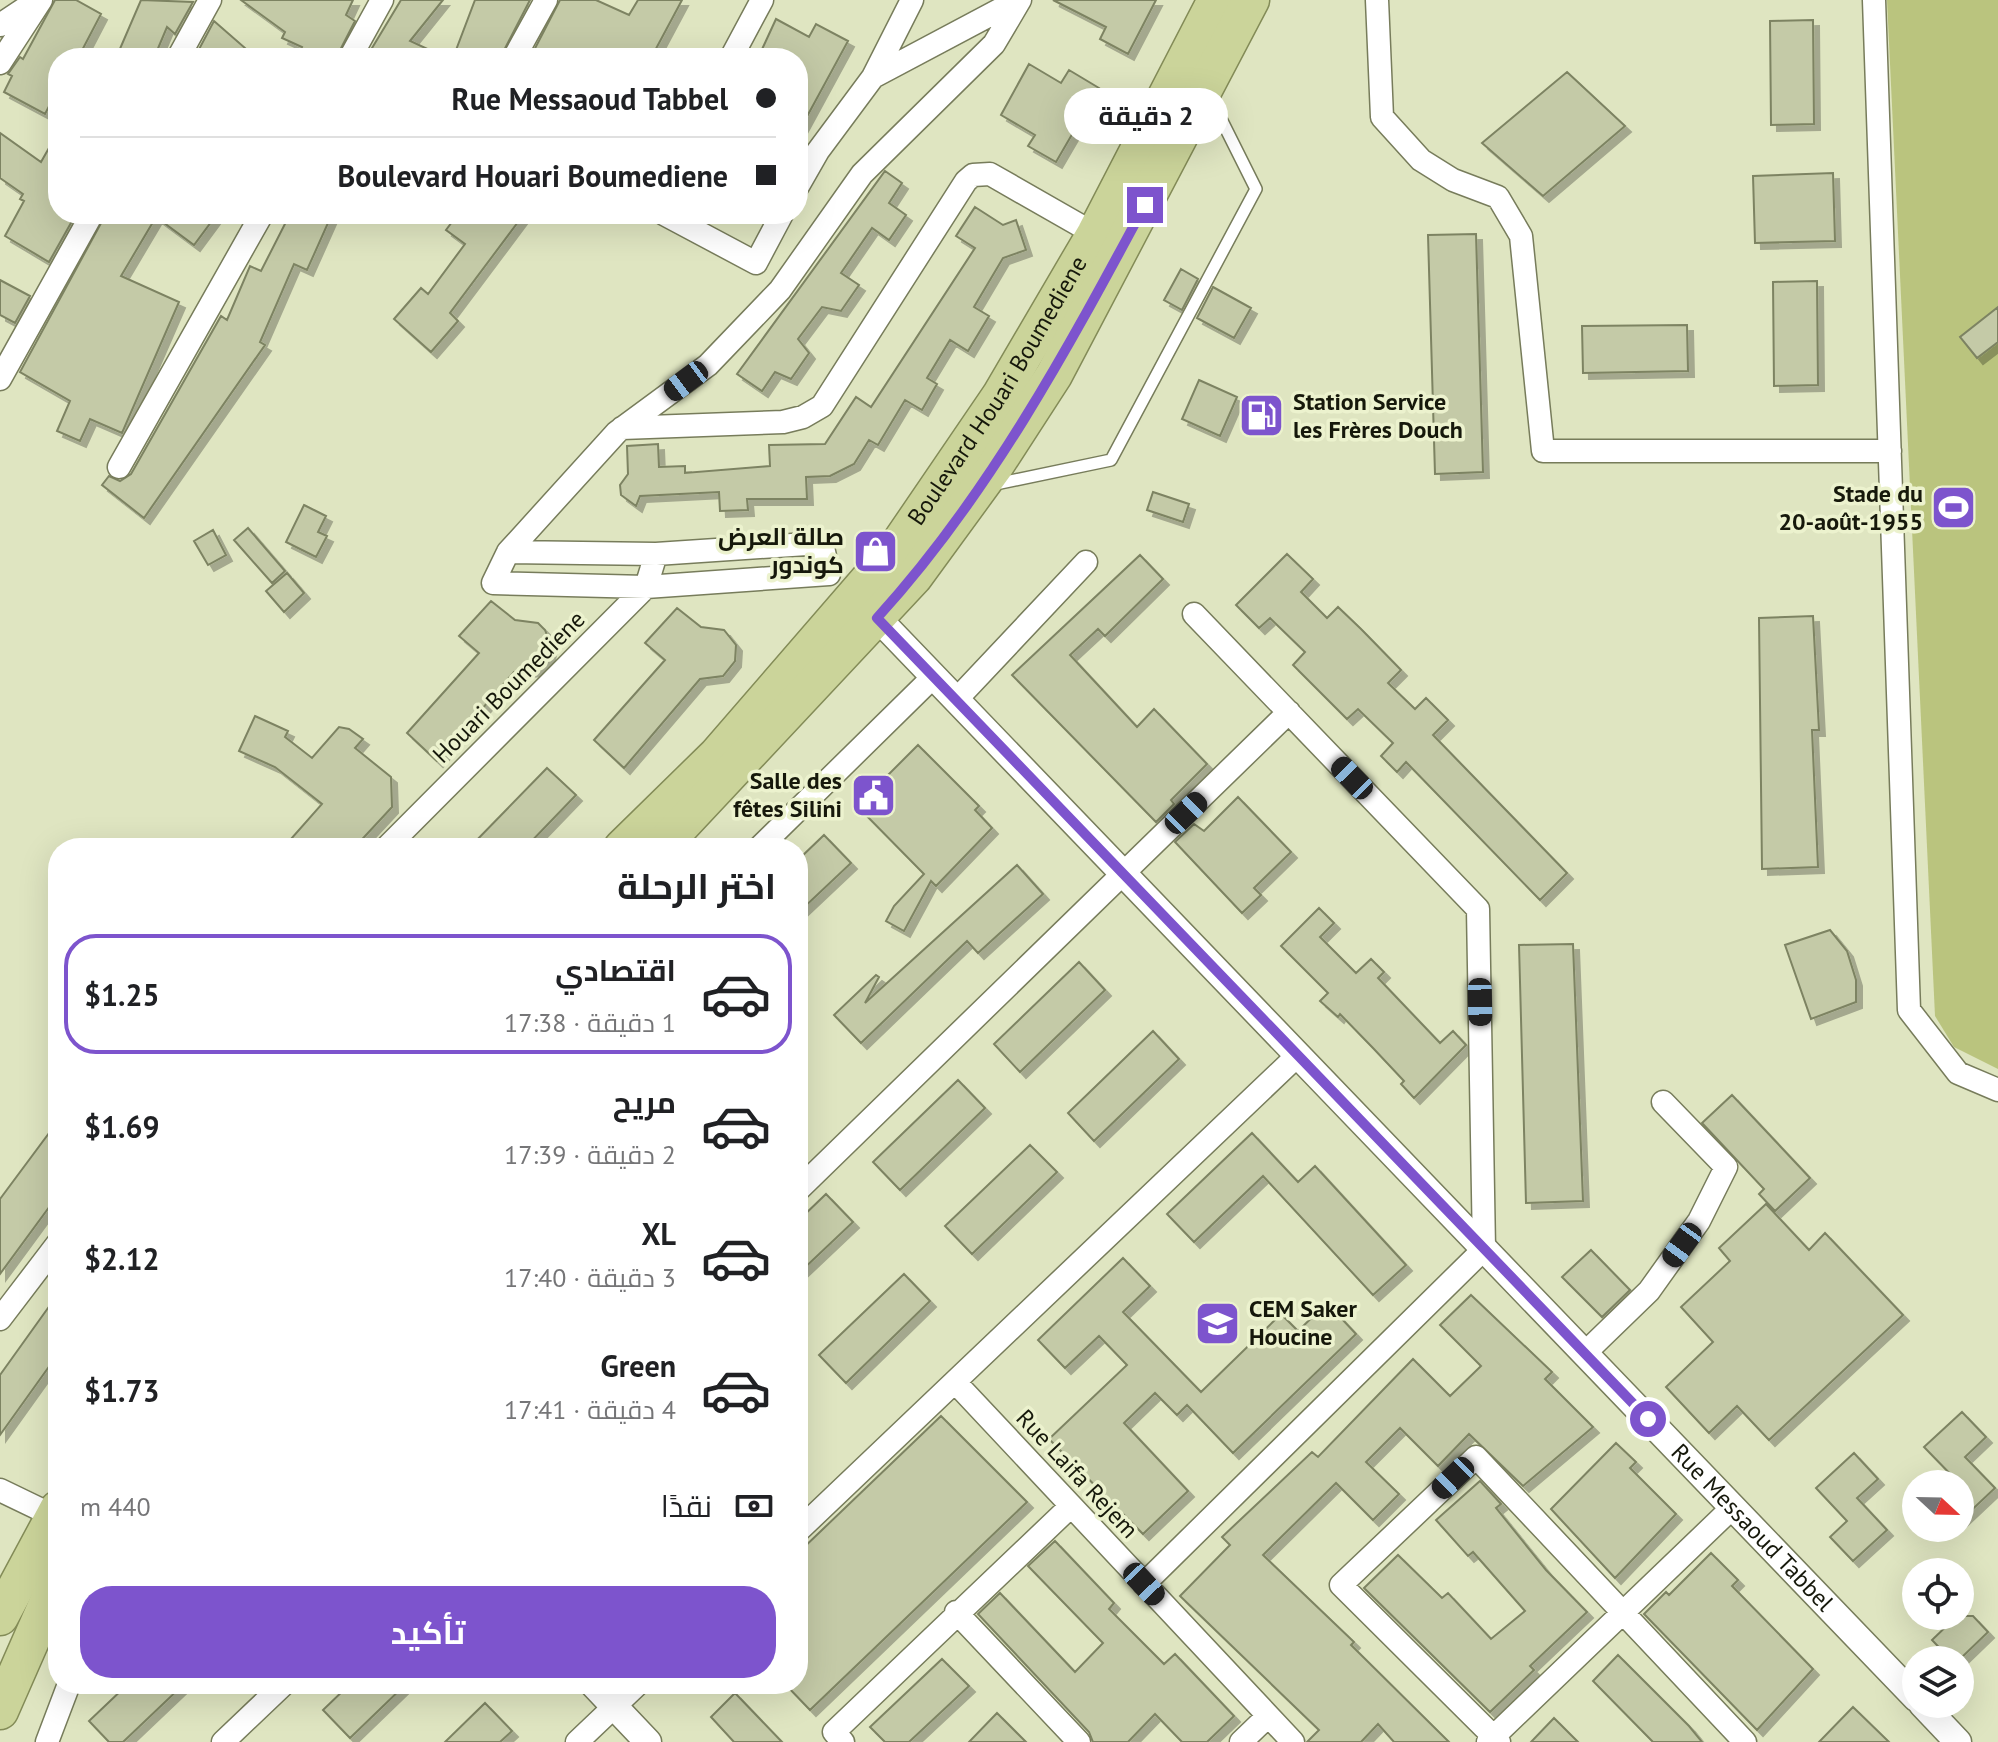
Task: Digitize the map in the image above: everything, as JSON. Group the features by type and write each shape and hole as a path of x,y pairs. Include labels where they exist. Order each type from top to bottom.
{"highway":[{"name":"Boulevard Houari Boumediene","path":"632,838 717,755 897,547 1000,396 1095,234 1216,0"},
{"name":"Boulevard Houari Boumediene","path":"668,838 854,595 914,577 979,488 1054,375 1251,0"},
{"path":"0,1617 48,1530"},
{"path":"0,1711 48,1602"}],"street":[{"path":"0,25 39,0"},
{"path":"0,63 39,0"},
{"path":"184,48 210,0"},
{"path":"356,48 382,0"},
{"path":"520,48 546,0"},
{"path":"736,48 762,0"},
{"path":"808,168 873,77 912,0"},
{"path":"873,77 1019,0"},
{"path":"854,595 493,583 508,552 622,428 708,365 780,290 862,174 994,44 1019,0"},
{"path":"1377,0 1382,117 1421,160 1453,180 1498,197 1521,236 1543,451 1890,451"},
{"path":"1874,0 1909,1010 1958,1073 1998,1090"},
{"path":"622,428 783,422 803,417 822,406 966,181 973,175 990,174 1095,234"},
{"path":"0,379 86,224"},
{"path":"119,467 256,224"},
{"path":"683,224 756,263 777,224"},
{"path":"508,552 656,554 822,543 854,595"},
{"name":"Houari Boumediene","path":"396,838 646,587 656,554"},
{"path":"956,700 1086,562"},
{"name":"Rue Messaoud Tabbel","path":"854,595 1902,1683"},
{"path":"1144,1584 1484,1249 1478,909 1194,614"},
{"path":"769,838 934,676"},
{"path":"808,1180 1289,712"},
{"path":"808,1522 1298,1055"},
{"path":"1585,1353 1649,1291 1699,1221 1726,1167 1663,1102"},
{"path":"0,1319 48,1256"},
{"name":"Rue Laifa Rejem","path":"955,1382 1293,1742"},
{"path":"1733,1507 1621,1614 1493,1740 1341,1585 1476,1457 1621,1614 1745,1742"},
{"path":"0,1490 48,1510"},
{"path":"843,1742 834,1732 956,1612 1071,1506"},
{"path":"956,1612 1079,1742"},
{"path":"47,1742 65,1694"},
{"path":"223,1742 273,1694"},
{"path":"602,1694 648,1742"},
{"path":"577,1742 628,1694"},
{"path":"1241,1742 1268,1716"},
{"path":"1935,1718 1958,1742"}],"lane":[{"path":"979,488 1111,460 1256,189 1206,89"}],"green space":[{"name":"Stade du 20-août-1955","path":"1887,0 1998,0 1998,1069 1954,1047 1935,1016"}],"building":[{"path":"55,0 76,0 101,14 83,48 48,48 48,108 45,114 4,92 12,76 8,74 20,57 23,59"},
{"path":"141,0 193,2 175,34 167,27 158,48 120,48"},
{"path":"241,0 353,0 346,15 355,21 341,48 302,48 282,38 285,32"},
{"path":"401,0 443,0 410,41 425,48 372,48"},
{"path":"475,0 530,0 505,48 457,48"},
{"path":"560,0 596,0 629,15 638,0 682,0 656,48 535,48"},
{"path":"1053,0 1156,0 1128,54 1100,39 1106,27"},
{"path":"776,19 809,37 816,24 848,41 808,115 808,48 763,48"},
{"path":"1813,20 1814,124 1771,125 1770,21"},
{"path":"214,21 245,48 200,48"},
{"path":"1029,64 1061,83 1069,70 1099,88 1056,162 1028,146 1035,135 1001,115"},
{"path":"1567,72 1625,126 1543,196 1482,143"},
{"path":"0,133 41,162 48,150 48,224 70,224 49,262 5,236 24,201 20,199 23,194 0,178"},
{"path":"885,171 902,183 889,203 906,215 889,240 872,228 841,273 859,285 841,311 822,307 798,339 809,353 791,379 775,372 762,391 737,374"},
{"path":"1833,173 1835,241 1755,243 1753,176"},
{"path":"975,207 1003,225 1016,220 1026,250 1003,258 974,307 989,316 968,351 950,340 927,378 937,384 922,410 905,400 878,445 869,440 854,464 830,476 806,477 807,499 747,499 748,510 720,511 719,492 640,496 636,506 621,495 620,485 628,474 627,446 658,444 659,467 685,466 685,473 770,466 769,445 825,444 856,397 871,407 975,248 956,236"},
{"path":"101,224 152,224 121,276 179,302 122,433 90,419 80,441 57,431 70,401 20,372"},
{"path":"166,224 210,224 194,245"},
{"path":"285,224 328,224 307,270 294,264 260,342 265,345 144,518 102,485 109,476 120,481 131,474 221,316 227,320 250,266 261,271"},
{"path":"450,224 517,224 450,313 458,321 431,352 394,319 421,288 428,294 465,244 446,230"},
{"path":"1476,234 1483,472 1435,474 1428,235"},
{"path":"1181,269 1198,279 1182,310 1164,300"},
{"path":"0,280 30,296 15,323 0,315"},
{"path":"1817,281 1818,385 1774,386 1773,282"},
{"path":"1213,287 1251,308 1234,338 1197,318"},
{"path":"1998,307 1998,342 1977,358 1960,337"},
{"path":"1687,325 1688,371 1583,373 1582,326"},
{"path":"1199,380 1237,397 1220,436 1182,419"},
{"path":"1153,492 1189,504 1183,522 1147,510"},
{"path":"304,505 326,516 318,532 327,536 316,557 286,542"},
{"path":"248,528 285,571 272,583 234,540"},
{"path":"213,530 226,555 208,565 194,541"},
{"path":"1287,554 1313,579 1301,592 1327,618 1338,607 1401,670 1388,683 1415,709 1426,698 1448,720 1433,735 1567,873 1540,900 1406,762 1397,772 1381,756 1393,743 1358,709 1347,719 1293,665 1305,652 1270,618 1259,628 1236,605"},
{"path":"1140,555 1163,579 1105,636 1098,629 1070,655 1137,727 1154,709 1207,764 1171,800 1174,804 1156,822 1012,675"},
{"path":"287,573 304,593 284,612 266,591"},
{"path":"491,601 515,620 538,623 545,630 551,645 549,654 536,670 514,672 437,761 407,733 479,653 459,636"},
{"path":"677,608 701,627 724,630 736,645 735,661 723,676 700,679 624,768 594,740 665,660 645,643"},
{"path":"1813,616 1819,730 1812,730 1818,867 1762,869 1759,618"},
{"path":"255,716 288,731 285,737 312,758 339,727 349,729 363,739 355,748 391,777 392,807 363,838 292,838 322,804 275,767 239,751"},
{"path":"918,745 979,806 975,810 992,828 936,886 931,881 904,931 886,921 894,906 924,874 857,806"},
{"path":"547,768 576,795 535,838 479,838"},
{"path":"1238,797 1291,852 1254,888 1261,895 1242,913 1175,842 1194,824 1204,831"},
{"path":"824,835 851,863 808,904 808,850"},
{"path":"1017,865 1043,894 978,953 967,941 861,1043 834,1015 876,975 879,977 865,1003"},
{"path":"1319,908 1334,923 1320,937 1356,973 1371,959 1384,972 1378,978 1440,1043 1453,1031 1466,1045 1414,1098 1401,1084 1404,1081 1373,1048 1340,1014 1338,1017 1320,1001 1328,993 1281,946"},
{"path":"1830,930 1847,951 1856,980 1856,1002 1811,1019 1785,945"},
{"path":"1573,944 1583,1201 1526,1203 1519,945"},
{"path":"1079,962 1105,990 1020,1072 994,1044"},
{"path":"1153,1031 1179,1059 1094,1141 1068,1113"},
{"path":"958,1080 985,1108 900,1190 873,1162"},
{"path":"1732,1095 1810,1178 1775,1211 1759,1194 1764,1189 1702,1123"},
{"path":"1252,1133 1298,1182 1315,1166 1406,1265 1373,1295 1263,1176 1194,1242 1167,1214"},
{"path":"48,1134 48,1209 0,1274 0,1199"},
{"path":"1030,1145 1057,1172 972,1254 945,1226"},
{"path":"826,1194 853,1222 808,1265 808,1211"},
{"path":"1766,1204 1809,1250 1825,1233 1903,1315 1769,1440 1737,1406 1709,1433 1666,1387 1713,1342 1681,1307 1730,1261 1719,1248"},
{"path":"1591,1250 1630,1290 1602,1317 1562,1277"},
{"path":"1123,1258 1150,1286 1123,1312 1201,1392 1281,1314 1298,1331 1327,1303 1356,1334 1233,1453 1187,1405 1177,1415 1155,1393 1124,1423 1188,1491 1143,1534 1049,1439 1127,1365 1099,1336 1065,1368 1038,1340"},
{"path":"904,1274 930,1301 846,1383 819,1355"},
{"path":"1471,1295 1552,1372 1545,1379 1593,1427 1523,1486 1469,1434 1438,1466 1400,1428 1366,1462 1399,1494 1373,1520 1336,1483 1263,1555 1354,1642 1351,1645 1449,1742 1394,1742 1378,1724 1361,1742 1307,1742 1319,1730 1180,1596 1230,1545 1222,1537 1312,1452 1318,1457 1413,1359 1450,1396 1481,1366 1440,1325"},
{"path":"48,1308 48,1368 0,1435 0,1375"},
{"path":"1962,1412 1986,1437 1965,1457 1995,1488 1974,1508 1974,1470 1946,1470 1924,1447"},
{"path":"941,1416 1027,1502 810,1710 795,1694 808,1694 808,1543"},
{"path":"1616,1443 1636,1462 1630,1468 1676,1514 1615,1578 1551,1509"},
{"path":"1854,1453 1878,1479 1857,1498 1887,1530 1853,1561 1830,1537 1847,1521 1816,1488"},
{"path":"1480,1481 1501,1504 1496,1508 1546,1570 1587,1612 1530,1666 1534,1670 1490,1712 1364,1588 1398,1555 1442,1598 1448,1593 1491,1639 1525,1611 1473,1552 1468,1556 1436,1520"},
{"path":"1055,1541 1114,1603 1109,1609 1164,1664 1175,1654 1234,1716 1207,1742 1182,1742 1155,1714 1128,1742 1093,1742 1089,1732 978,1614 1000,1593 1075,1672 1103,1643 1028,1566"},
{"path":"1711,1553 1738,1580 1732,1586 1813,1669 1757,1730 1644,1614 1666,1592 1669,1595"},
{"path":"1974,1617 1988,1632 1974,1646 1938,1646 1932,1640 1942,1630 1974,1630"},
{"path":"1618,1655 1702,1742 1653,1742 1593,1681"},
{"path":"942,1659 969,1686 909,1742 885,1742 870,1727"},
{"path":"117,1694 173,1694 123,1742 109,1742 89,1721"},
{"path":"340,1694 396,1694 350,1738 323,1710"},
{"path":"736,1694 782,1742 734,1742 711,1717"},
{"path":"485,1703 512,1731 500,1742 445,1742"},
{"path":"1853,1707 1889,1742 1819,1742"},
{"path":"997,1713 1026,1742 969,1742"},
{"path":"1554,1718 1578,1742 1531,1742"}],"place":[{"name":"Station Service les Frères Douch","path":"1262,416"},
{"name":"Stade du 20-août-1955","path":"1954,508"},
{"name":"صالة العرض كوندور","path":"875,551"},
{"name":"Salle des fêtes Silini","path":"873,795"},
{"name":"CEM Saker Houcine","path":"1218,1323"}],"route":[{"path":"1145,205 1054,375 995,466 914,577 877,618 1648,1419"}]}
